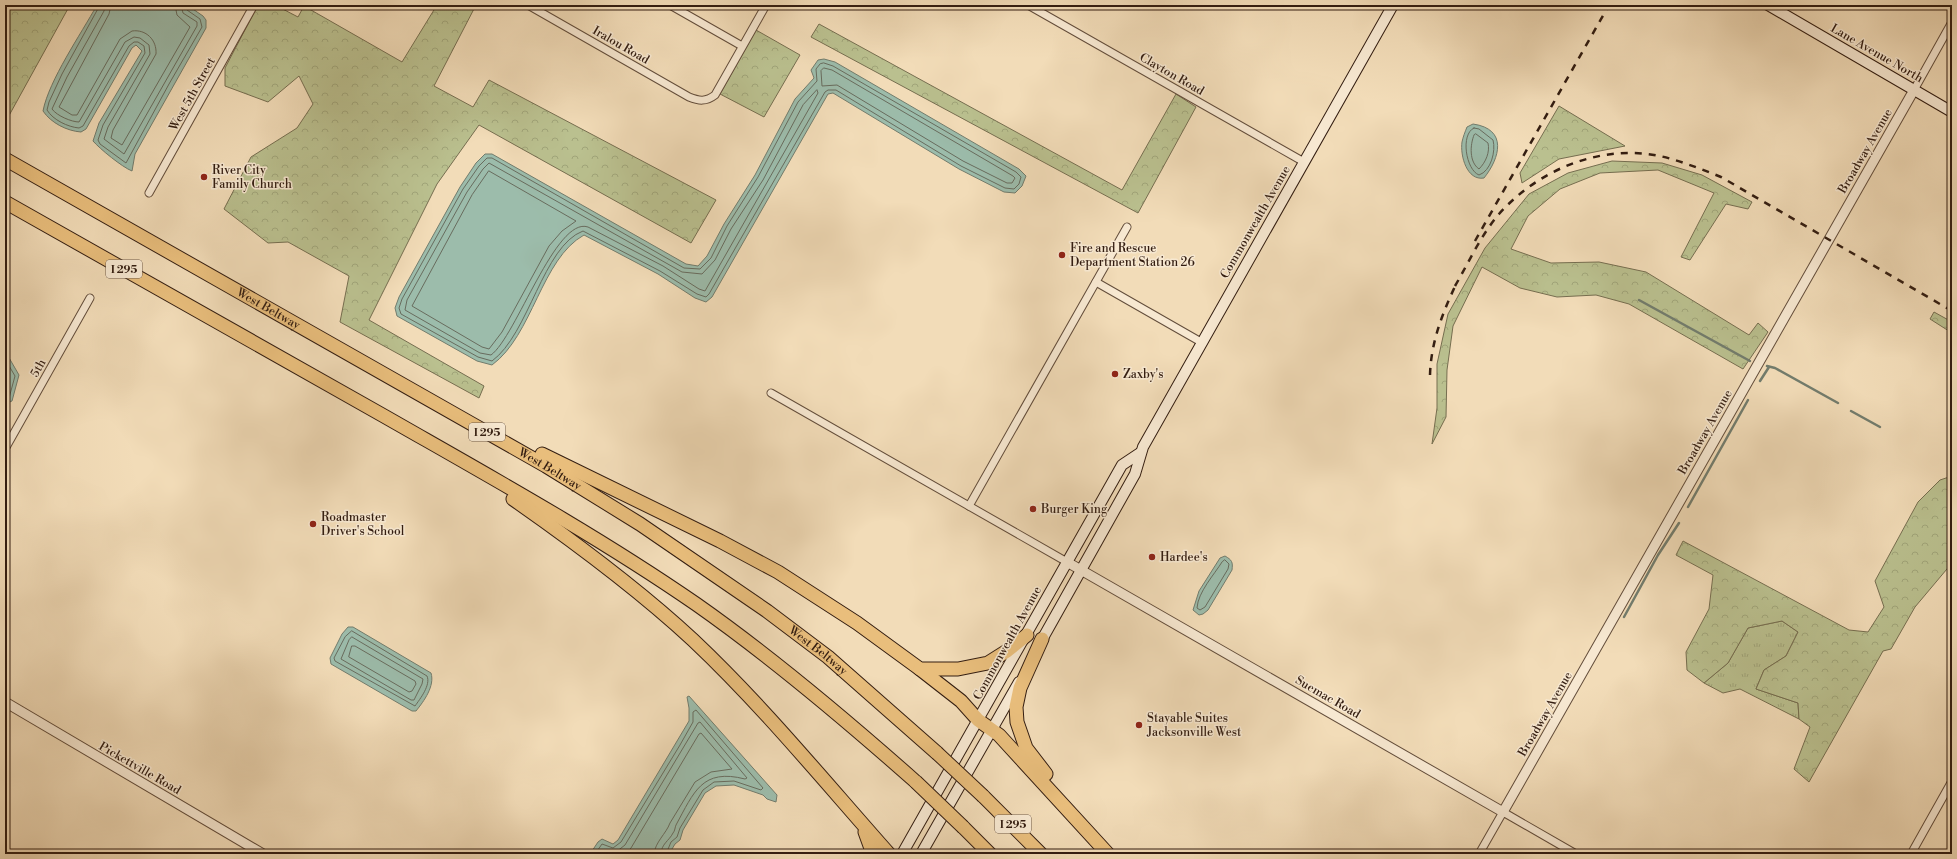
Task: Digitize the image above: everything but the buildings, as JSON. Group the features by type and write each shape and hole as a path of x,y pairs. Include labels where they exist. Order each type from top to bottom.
{"highway":[{"name":"West Beltway","path":"5,160 546,466 640,524 738,590 828,657 937,753 983,796 1041,854"},
{"name":"I 295","path":"5,202 595,538 696,604 800,682 916,782 990,854"},
{"path":"441,406 480,421 551,459 750,556 832,606 920,669 961,701 978,720 1010,746 1109,854"},
{"path":"448,453 600,561 693,640 744,692 889,854"},
{"path":"920,669 958,670 988,663 1007,651 1026,635"},
{"path":"1042,639 1020,688 1016,707 1017,722 1026,748 1109,854"},
{"path":"861,823 873,854"}],"main road":[{"name":"Commonwealth Avenue","path":"921,854 1135,474 1140,452 1201,342 1393,5"},
{"name":"Lane Avenue North","path":"1768,5 1952,112"},
{"name":"Commonwealth Avenue","path":"902,854 1122,465 1140,452"}],"street":[{"name":"West 5th Street","path":"149,193 254,5"},
{"name":"Iralou Road","path":"528,5 689,97 697,100 705,101 715,95 742,46"},
{"path":"670,5 742,46 766,5"},
{"name":"Clayton Road","path":"1028,5 1304,162"},
{"name":"Broadway Avenue","path":"1479,854 1952,22"},
{"path":"969,506 1127,227"},
{"path":"1096,282 1201,342"},
{"name":"5th","path":"5,449 90,298"},
{"path":"771,393 1067,562"},
{"name":"Suemac Road","path":"1067,562 1576,854"},
{"name":"Pickettville Road","path":"5,702 264,854"},
{"path":"1911,854 1952,781"}],"green space":[{"path":"5,5 70,5 6,121 5,120"},
{"path":"258,5 275,5 298,17 304,6 402,62 437,5 476,5 434,86 473,107 489,80 716,200 691,243 479,125 437,184 369,320 484,386 479,398 340,322 349,276 288,242 268,243 224,209 251,157 297,128 313,104 299,76 268,102 225,86 225,68"},
{"path":"819,24 1122,190 1176,94 1196,107 1138,213 811,37"},
{"path":"756,30 800,55 764,117 720,94"},
{"path":"1559,106 1625,146 1559,159 1522,183 1520,173"},
{"path":"1612,161 1662,163 1702,175 1752,202 1748,209 1726,204 1690,260 1681,257 1714,193 1658,170 1600,173 1560,189 1528,216 1511,249 1551,263 1599,262 1646,272 1749,335 1758,323 1768,332 1743,369 1629,304 1596,295 1557,297 1520,288 1482,267 1453,326 1447,370 1446,417 1432,444 1437,408 1437,364 1448,314 1485,248 1529,194 1568,173"},
{"path":"1934,312 1952,322 1952,333 1930,319"},
{"path":"1952,476 1952,563 1915,607 1891,649 1883,651 1809,782 1794,769 1810,727 1799,719 1798,703 1756,689 1764,670 1786,656 1798,632 1782,621 1748,628 1728,663 1704,683 1687,670 1686,652 1709,609 1713,575 1676,555 1683,541 1849,630 1868,632 1884,607 1875,581 1918,502 1940,480"},
{"path":"1782,621 1798,632 1786,656 1764,670 1756,689 1798,703 1799,719 1740,689 1723,693 1704,683 1728,663 1748,628"}],"water":[{"path":"97,5 187,5 203,16 206,20 206,28 135,154 132,171 111,158 93,141 99,123 142,51 136,45 132,48 86,129 81,132 65,128 55,123 43,111 46,99 66,57"},
{"path":"824,59 835,62 1019,169 1026,176 1022,186 1015,193 1004,192 959,169 833,93 828,94 712,297 706,302 695,298 658,274 584,235 569,246 557,261 518,335 506,352 492,365 477,361 397,316 395,308 399,297 460,187 476,163 485,154 492,154 686,264 698,266 707,256 724,224 755,175 795,99 814,78 811,70 818,60"},
{"path":"1473,124 1484,127 1492,132 1498,145 1494,162 1484,178 1473,176 1469,172 1462,154 1464,134 1467,127"},
{"path":"5,355 8,356 19,375 12,401 5,404"},
{"path":"1225,556 1232,562 1232,570 1208,610 1199,615 1193,610 1199,591 1220,558"},
{"path":"348,627 353,627 431,673 432,678 430,688 416,711 412,711 331,664 330,658 342,634"},
{"path":"689,696 777,795 776,802 767,799 763,795 734,785 716,786 705,793 683,830 680,840 675,844 669,854 590,854 598,842 602,839 613,844 618,840 689,721 687,697"}],"waterway":[{"path":"1639,300 1750,361"},
{"path":"1767,366 1775,368 1838,403"},
{"path":"1760,381 1769,367"},
{"path":"1688,507 1748,400"},
{"path":"1851,411 1880,427"},
{"path":"1624,617 1658,555 1679,523"}],"railway":[{"path":"1475,241 1609,5"},
{"path":"1455,286 1481,240 1499,214 1515,198 1533,184 1572,164 1594,157 1638,153 1668,158 1721,177 1952,311"},
{"path":"1430,375 1435,339 1447,304 1457,282"}],"place":[{"name":"River City Family Church","path":"204,177"},
{"name":"Fire and Rescue Department Station 26","path":"1062,255"},
{"name":"Zaxby's","path":"1115,374"},
{"name":"Burger King","path":"1033,509"},
{"name":"Roadmaster Driver's School","path":"313,524"},
{"name":"Hardee's","path":"1152,557"},
{"name":"Stayable Suites Jacksonville West","path":"1139,725"}]}
